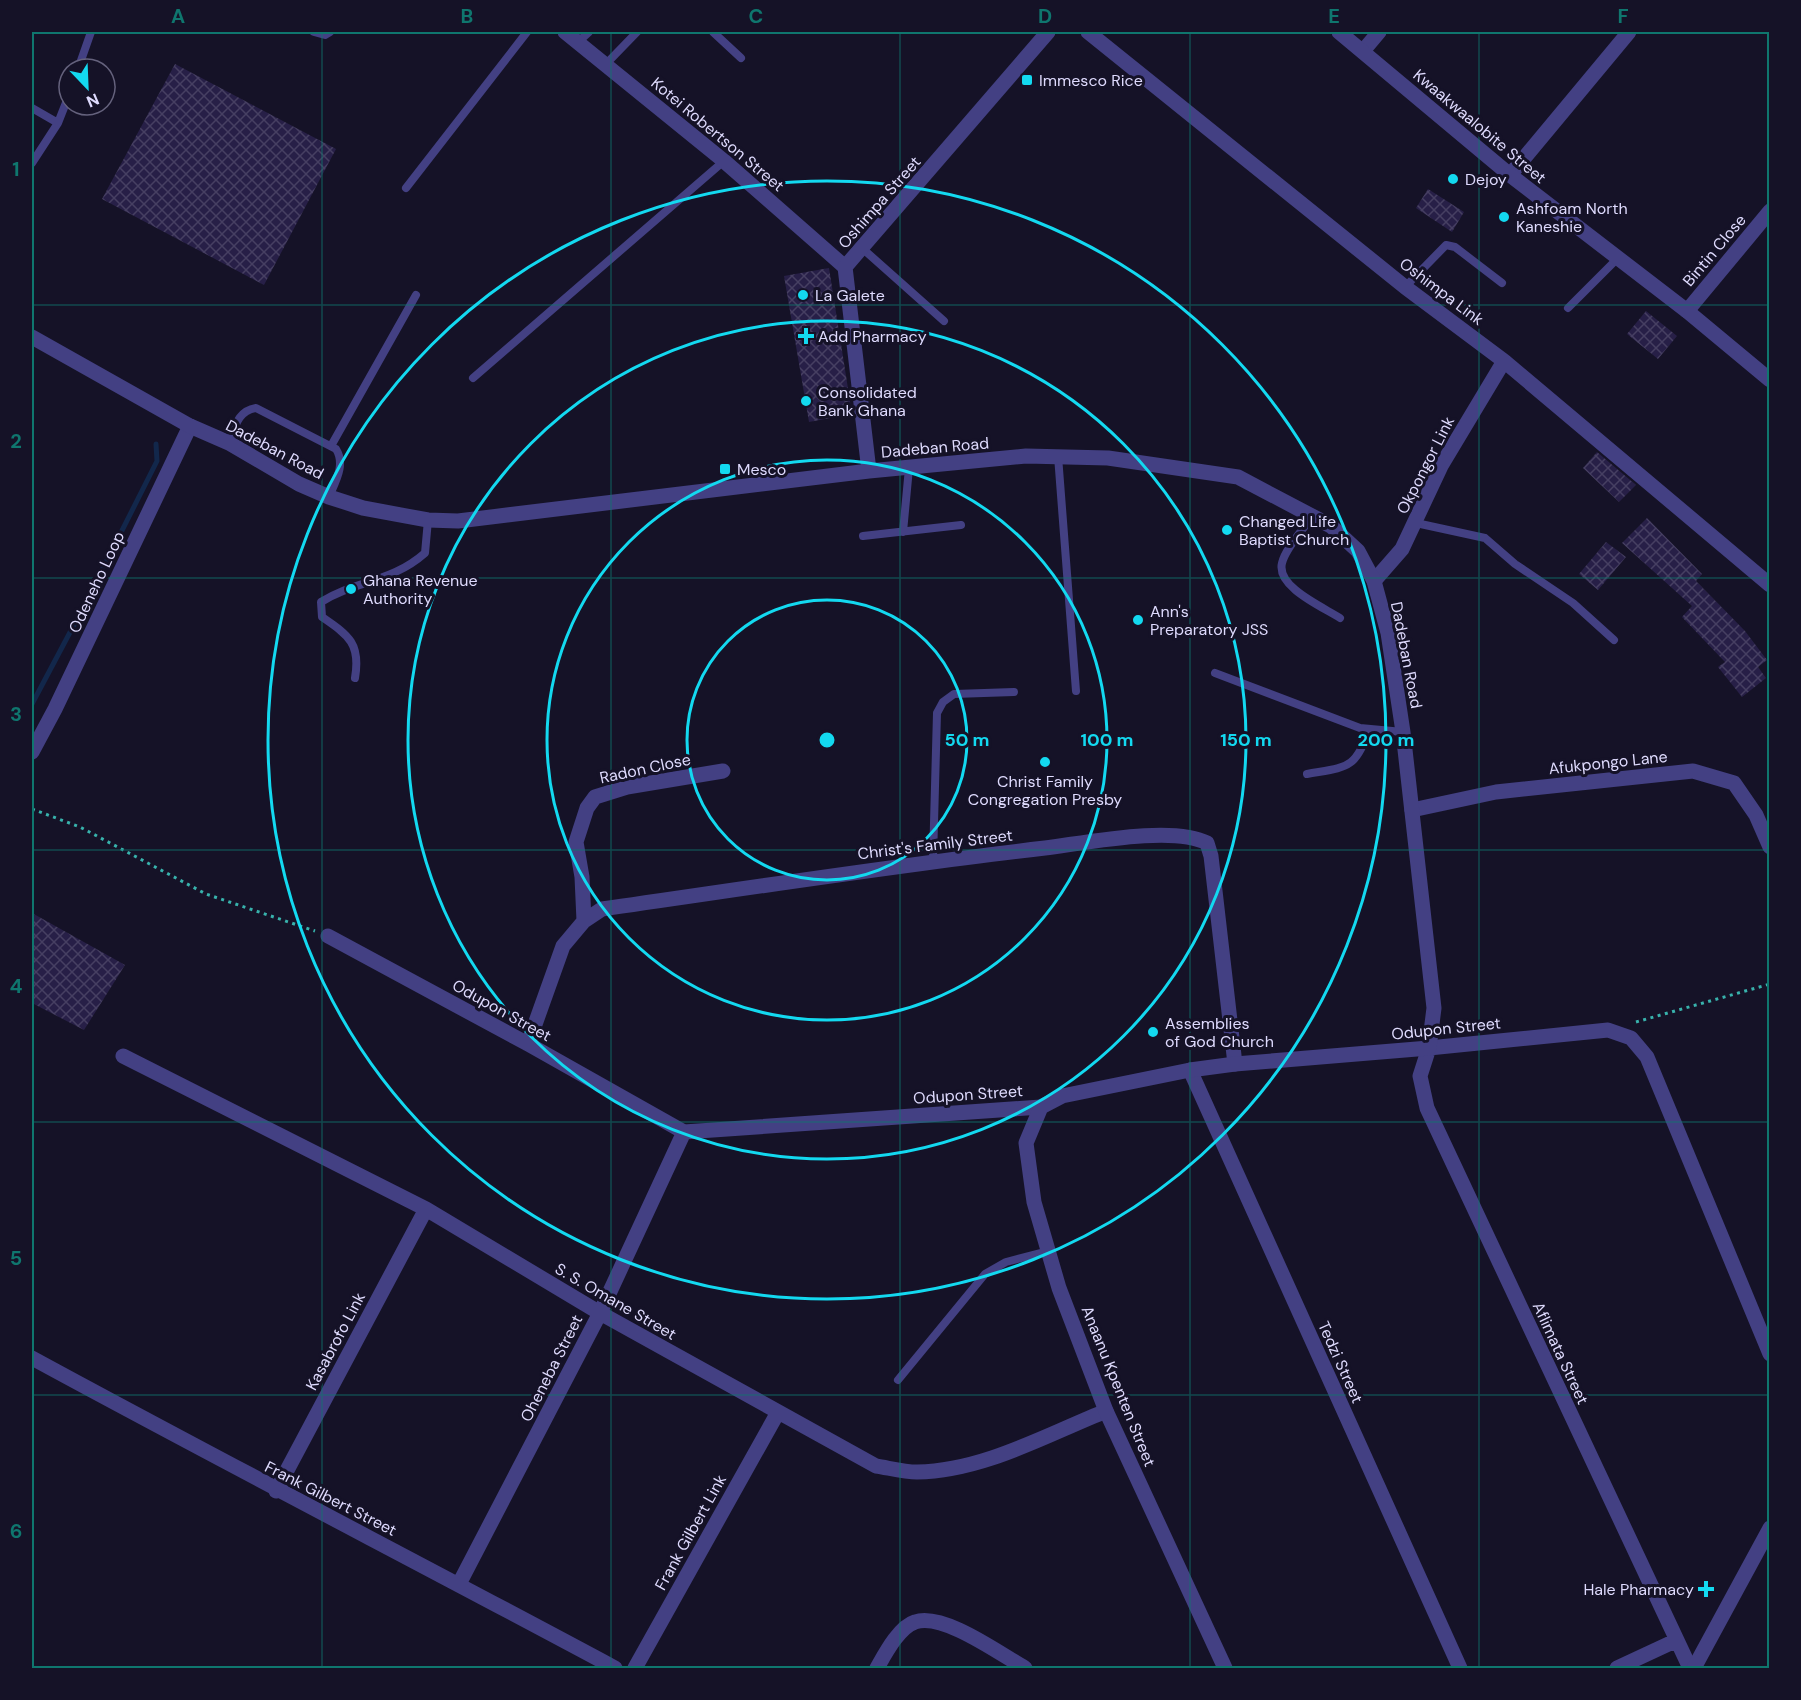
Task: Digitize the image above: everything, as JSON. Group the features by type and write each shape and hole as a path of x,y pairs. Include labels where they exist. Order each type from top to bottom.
{"street":[{"name":"Kotei Robertson Street","path":"565,32 584,37 605,65 724,161 845,267"},
{"name":"Oshimpa Street","path":"869,471 845,267 863,249 1048,32"},
{"name":"Oshimpa Link","path":"1088,32 1406,286 1504,361 1770,585"},
{"name":"Kwaakwaalobite Street","path":"1339,32 1510,175 1687,311 1770,380"},
{"path":"1363,51 1379,32"},
{"path":"1510,175 1629,32"},
{"name":"Bintin Close","path":"1687,311 1770,212"},
{"name":"Dadeban Road","path":"32,337 190,426 229,443 299,484 363,508 428,520 458,521 869,471 1026,456 1108,458 1238,477 1313,515 1331,526 1358,551 1374,581 1388,633 1403,732 1434,1008 1429,1048"},
{"name":"Okpongor Link","path":"1374,581 1402,549 1441,466 1504,361"},
{"name":"Odeneho Loop","path":"32,752 55,709 190,426"},
{"name":"Radon Close","path":"584,921 582,877 576,842 587,808 595,797 627,787 723,771"},
{"name":"Afukpongo Lane","path":"1412,810 1496,792 1693,771 1734,783 1756,815 1770,847"},
{"name":"Christ's Family Street","path":"528,1044 562,946 584,921 602,909 933,860 1143,836 1194,837 1207,843 1211,856 1235,1064"},
{"name":"Odupon Street","path":"328,936 528,1044 684,1132 1041,1107 1062,1096 1190,1070 1608,1030"},
{"path":"1608,1030 1631,1038 1647,1057 1770,1354"},
{"name":"Aflimata Street","path":"1429,1048 1420,1077 1427,1108 1675,1641 1692,1668"},
{"name":"S. S. Omane Street","path":"123,1056 426,1209 600,1313 777,1414 876,1466 915,1472 959,1468 999,1455 1106,1411"},
{"name":"Tedzi Street","path":"1190,1070 1460,1668"},
{"name":"Anaanu Kpenten Street","path":"1041,1107 1026,1143 1026,1160 1034,1202 1059,1288 1106,1411 1225,1668"},
{"name":"Oheneba Street","path":"459,1584 600,1313 684,1132"},
{"name":"Kasabrofo Link","path":"276,1491 426,1209"},
{"name":"Frank Gilbert Street","path":"32,1358 276,1491 459,1584 615,1668"},
{"name":"Frank Gilbert Link","path":"635,1668 777,1414"},
{"path":"1692,1668 1770,1528"},
{"path":"877,1668 891,1642 914,1622 940,1621 1025,1668"},
{"path":"1617,1668 1675,1641"}],"lane":[{"path":"82,57 91,32"},
{"path":"314,32 325,35 330,32"},
{"path":"406,188 527,32"},
{"path":"605,65 637,32"},
{"path":"713,32 741,58"},
{"path":"32,108 58,123"},
{"path":"32,163 60,117"},
{"path":"473,378 724,161"},
{"path":"1406,286 1446,245 1455,247 1502,283"},
{"path":"863,249 944,321"},
{"path":"1568,308 1617,259"},
{"path":"331,446 416,295"},
{"path":"229,443 240,415 247,409 256,408 331,446 341,456 341,466 329,497"},
{"path":"1058,456 1076,691"},
{"path":"903,531 909,468"},
{"path":"1313,515 1282,561 1281,573 1289,586 1340,618"},
{"path":"355,678 358,663 350,637 322,617 321,602 333,594 370,584 412,564 425,553 428,520"},
{"path":"1416,522 1485,538 1515,564 1573,603 1614,640"},
{"path":"863,536 961,525"},
{"path":"1215,673 1360,728 1403,732"},
{"path":"933,860 937,713 943,702 954,694 1014,692"},
{"path":"1307,774 1340,768 1352,763 1362,751 1369,729"},
{"path":"898,1380 985,1274 1006,1262 1048,1251"}],"path":[{"path":"32,809 80,827 206,894 328,936"},
{"path":"1608,1030 1770,984"}],"building":[{"path":"175,64 336,149 264,285 102,199"},
{"path":"1428,189 1464,212 1452,232 1416,208"},
{"path":"829,268 852,414 809,422 784,276"},
{"path":"1646,311 1677,336 1658,359 1627,334"},
{"path":"1597,452 1636,485 1619,502 1583,468"},
{"path":"1647,518 1702,574 1696,581 1745,631 1767,660 1758,667 1766,678 1742,697 1718,667 1725,662 1682,617 1692,606 1622,543"},
{"path":"1606,542 1626,557 1598,590 1579,574"},
{"path":"32,913 125,965 84,1030 32,1003"}],"waterway":[{"path":"32,704 157,461 156,444"}],"place":[{"name":"Immesco Rice","path":"1027,80"},
{"name":"Dejoy","path":"1453,179"},
{"name":"Ashfoam North Kaneshie","path":"1504,217"},
{"name":"La Galete","path":"803,295"},
{"name":"Add Pharmacy","path":"806,336"},
{"name":"Consolidated Bank Ghana","path":"806,401"},
{"name":"Mesco","path":"725,469"},
{"name":"Changed Life Baptist Church","path":"1227,530"},
{"name":"Ghana Revenue Authority","path":"351,589"},
{"name":"Ann's Preparatory JSS","path":"1138,620"},
{"name":"Christ Family Congregation Presby","path":"1045,762"},
{"name":"Assemblies of God Church","path":"1153,1032"},
{"name":"Hale Pharmacy","path":"1706,1589"}]}
